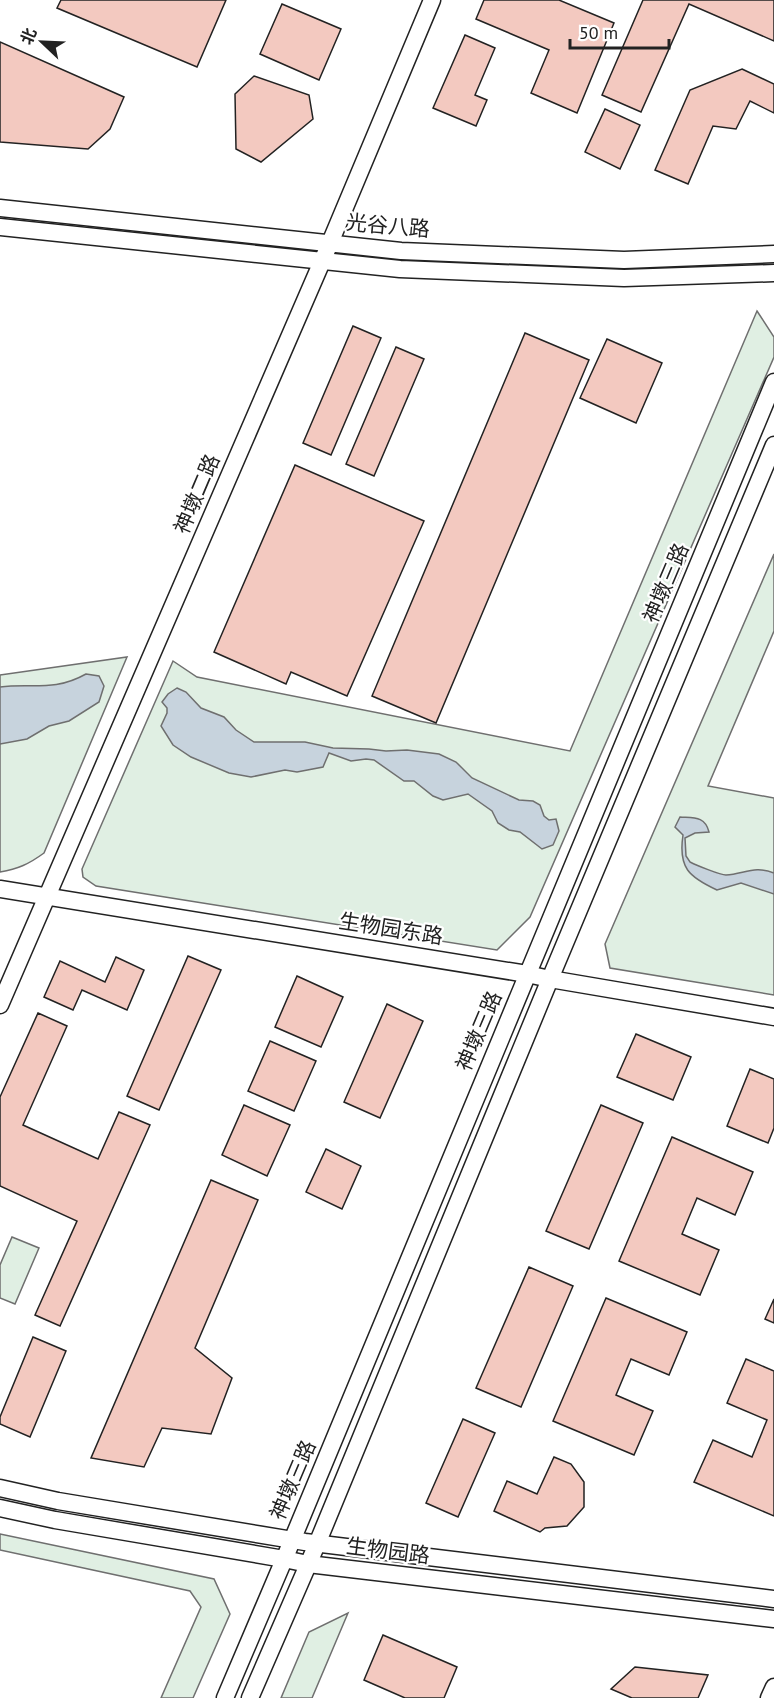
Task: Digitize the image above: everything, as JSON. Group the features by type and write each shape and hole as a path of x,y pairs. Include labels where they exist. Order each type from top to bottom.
{"street":[{"name":"神墩二路","path":"0,1005 330,243 432,0"},
{"name":"光谷八路","path":"0,208 401,251 624,260 774,254"},
{"name":"光谷八路","path":"0,227 400,269 624,278 774,273"},
{"name":"神墩三路","path":"225,1698 774,382"},
{"path":"250,1698 317,1544 550,979 774,446"},
{"name":"生物园东路","path":"0,890 527,974 774,1017"},
{"name":"生物园路","path":"0,1488 58,1501 317,1544 774,1599"},
{"name":"生物园路","path":"0,1508 55,1520 308,1564 774,1619"},
{"path":"769,1698 774,1687"}],"green space":[{"path":"757,311 774,337 774,357 530,917 497,950 96,886 83,877 82,869 173,661 197,677 570,751"},
{"path":"774,554 774,631 708,786 774,798 774,995 610,968 605,944"},
{"path":"127,657 44,853 23,866 0,872 0,675"},
{"path":"12,1237 39,1248 15,1304 0,1298 0,1265"},
{"path":"0,1534 214,1579 230,1614 193,1698 161,1698 201,1607 190,1591 0,1550"},
{"path":"348,1613 312,1698 281,1698 309,1632"}],"shaded area":[{"path":"86,674 99,676 104,686 99,702 69,721 49,726 27,739 0,744 0,687 53,685 74,680"},
{"path":"177,688 186,692 201,708 224,717 236,730 254,742 305,742 333,748 407,750 439,754 456,762 472,778 519,800 533,801 540,805 544,816 549,820 556,819 559,831 553,845 542,849 520,832 509,830 498,823 492,811 468,794 443,800 433,796 414,781 404,781 374,760 351,761 329,753 323,767 297,772 285,770 251,777 229,773 191,757 173,745 161,726 167,713 167,708 162,702"},
{"path":"680,817 702,820 709,832 695,833 685,838 686,856 690,862 726,875 755,870 774,873 774,894 741,883 717,890 699,881 684,863 683,835 675,827"}],"building":[{"path":"61,0 226,0 197,67 57,8"},
{"path":"484,0 559,0 614,23 577,113 531,93 549,50 476,19"},
{"path":"643,0 774,0 774,41 689,4 641,112 602,95"},
{"path":"282,4 341,29 319,80 260,54"},
{"path":"465,35 495,48 475,95 487,100 476,126 433,108"},
{"path":"0,42 124,97 110,129 88,149 0,142"},
{"path":"742,69 774,84 774,113 750,101 736,129 713,126 688,184 655,170 690,90"},
{"path":"254,76 309,95 313,119 261,162 236,149 235,94"},
{"path":"605,109 640,125 620,169 585,152"},
{"path":"353,326 381,338 331,455 303,443"},
{"path":"525,333 589,360 436,723 372,696"},
{"path":"607,339 662,363 636,423 580,398"},
{"path":"396,347 424,359 374,476 346,464"},
{"path":"295,465 424,521 347,696 291,672 286,684 214,652"},
{"path":"188,956 221,970 159,1110 127,1096"},
{"path":"116,957 144,970 127,1010 82,990 73,1010 44,997 60,961 105,982"},
{"path":"297,976 343,997 321,1047 275,1027"},
{"path":"387,1004 423,1021 380,1118 344,1102"},
{"path":"38,1013 67,1026 23,1125 98,1159 119,1112 150,1125 60,1326 35,1315 77,1221 0,1186 0,1097"},
{"path":"636,1034 691,1057 673,1100 617,1077"},
{"path":"270,1041 316,1061 294,1111 248,1091"},
{"path":"750,1069 774,1079 774,1128 768,1143 727,1126"},
{"path":"244,1105 290,1125 267,1176 222,1155"},
{"path":"601,1105 643,1123 589,1249 546,1231"},
{"path":"672,1137 753,1172 735,1215 697,1198 682,1234 719,1250 700,1295 619,1261"},
{"path":"326,1149 361,1166 342,1209 306,1192"},
{"path":"211,1180 258,1200 195,1348 232,1378 211,1434 162,1428 144,1467 91,1458"},
{"path":"529,1267 573,1286 521,1407 476,1388"},
{"path":"606,1298 687,1332 669,1375 631,1359 616,1395 653,1411 634,1455 553,1421"},
{"path":"774,1299 774,1323 765,1319"},
{"path":"33,1337 66,1351 30,1437 0,1424 0,1417"},
{"path":"746,1359 774,1371 774,1516 694,1482 713,1440 752,1457 767,1420 727,1403"},
{"path":"463,1419 495,1433 458,1517 426,1503"},
{"path":"554,1457 571,1464 584,1482 584,1507 567,1526 545,1528 540,1532 494,1511 507,1481 537,1494"},
{"path":"383,1635 457,1667 444,1698 405,1698 364,1680"},
{"path":"635,1667 708,1675 698,1698 632,1698 611,1689"}]}
